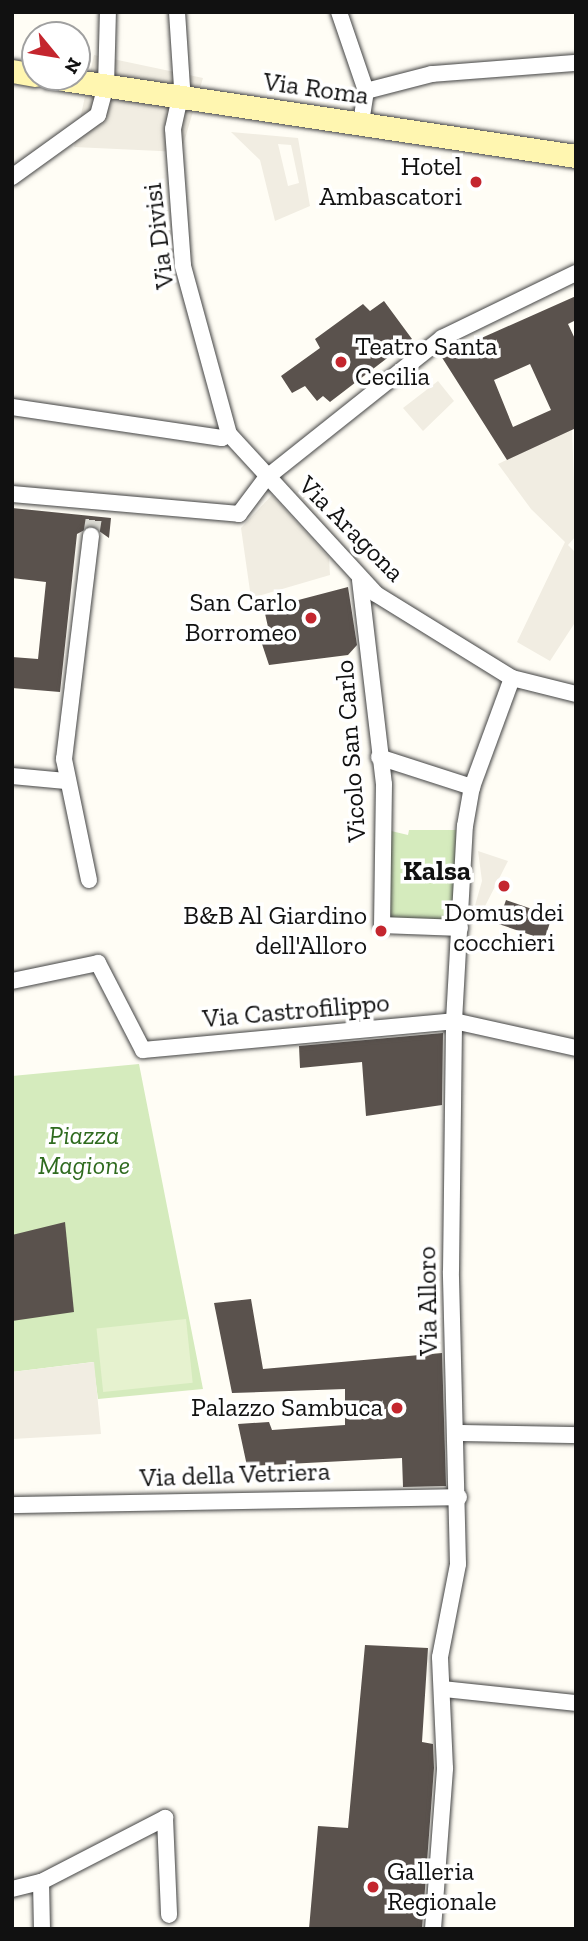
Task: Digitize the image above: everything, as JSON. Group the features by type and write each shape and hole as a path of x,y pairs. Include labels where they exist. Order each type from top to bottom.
{"street":[{"path":"12,177 98,115 106,86 108,12"},
{"name":"Via Divisi","path":"177,12 178,97 173,129 183,266 229,434 266,478"},
{"path":"339,12 366,91 361,124"},
{"path":"366,91 432,74 576,63"},
{"name":"Via Roma","path":"91,84 576,156"},
{"path":"12,494 94,509 239,514 266,478 442,338 576,274"},
{"path":"12,407 222,438 229,434"},
{"name":"Via Aragona","path":"266,478 360,580 512,678 576,694"},
{"path":"89,880 66,781 64,759 92,536"},
{"name":"Vicolo San Carlo","path":"360,580 379,757 382,925 460,928"},
{"name":"Via Alloro","path":"433,1929 445,1768 440,1657 458,1564 459,1497 451,1270 454,1021 465,825 472,787 512,678"},
{"path":"379,757 472,787"},
{"path":"12,776 66,781"},
{"name":"Via Castrofilippo","path":"12,981 98,963 143,1050 454,1021 576,1048"},
{"path":"456,1433 576,1435"},
{"name":"Via della Vetriera","path":"12,1505 459,1497"},
{"path":"443,1689 576,1703"},
{"path":"12,1889 41,1882 165,1818 169,1838 169,1915"},
{"path":"41,1882 42,1929"}],"green space":[{"path":"387,830 408,835 409,830 456,830 454,926 384,924"},
{"name":"Piazza Magione","path":"139,1064 203,1389 98,1399 93,1362 12,1372 12,1076"},
{"path":"186,1319 193,1383 103,1392 96,1328"}],"shaded area":[{"path":"94,55 203,78 181,152 74,147 86,91 91,91"},
{"path":"231,132 298,138 310,206 275,221 260,160","holes":["278,144 291,145 299,183 288,186"]},
{"path":"438,381 454,401 423,431 403,408"},
{"path":"572,429 576,536 568,545 576,553 576,621 550,661 517,642 565,542 531,509 498,464"},
{"path":"272,495 329,558 330,575 251,598 241,528"},
{"path":"478,851 508,861 479,918 472,916 482,881"},
{"path":"94,1362 101,1434 12,1439 12,1372"}],"building":[{"path":"576,296 576,320 568,324 576,341 576,428 507,460 441,356","holes":["530,364 551,410 513,427 494,380"]},
{"name":"Teatro Santa Cecilia","path":"384,301 412,339 330,402 323,396 317,401 305,386 292,393 281,376 320,348 315,339 363,304 370,311"},
{"path":"12,508 111,518 109,538 92,526 77,534 60,692 12,688 12,657 38,659 46,582 12,578"},
{"name":"San Carlo Borromeo","path":"348,587 357,645 348,655 269,665 257,629 268,627 264,609"},
{"path":"506,900 552,916 544,940 498,924"},
{"path":"443,1033 442,1105 366,1116 362,1062 300,1068 299,1046"},
{"path":"65,1222 74,1312 12,1321 12,1235"},
{"name":"Palazzo Sambuca","path":"251,1299 263,1369 442,1353 446,1486 403,1487 402,1458 247,1466 238,1424 269,1422 272,1430 345,1425 345,1389 232,1393 214,1303"},
{"path":"365,1645 428,1648 422,1742 433,1744 434,1768 422,1929 309,1929 318,1826 348,1828"}],"tunnel":[{"path":"91,536 94,516"}],"place":[{"name":"Hotel Ambascatori","path":"476,182"},
{"name":"Teatro Santa Cecilia","path":"341,362"},
{"name":"San Carlo Borromeo","path":"311,618"},
{"name":"Domus dei cocchieri","path":"504,886"},
{"name":"B&B Al Giardino dell'Alloro","path":"381,931"},
{"name":"Palazzo Sambuca","path":"397,1408"},
{"name":"Galleria Regionale","path":"373,1887"}],"district":[{"name":"Kalsa","path":"437,871"}]}
